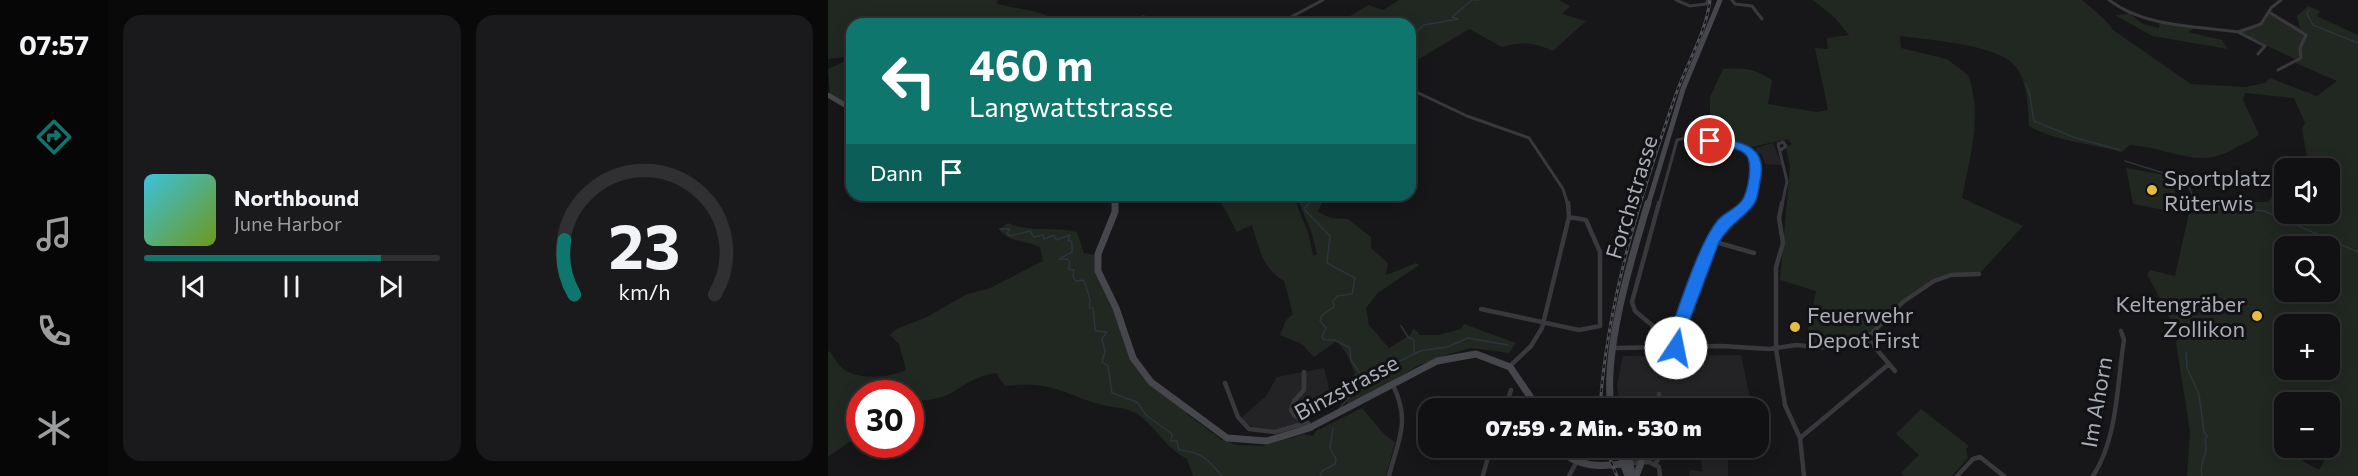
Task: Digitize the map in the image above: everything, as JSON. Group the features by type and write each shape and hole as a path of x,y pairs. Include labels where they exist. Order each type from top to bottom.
{"main road":[{"name":"Forchstrasse","path":"1610,398 1625,284 1639,233 1683,89 1720,1"},
{"path":"828,95 846,106"},
{"name":"Binzstrasse","path":"1115,201 1115,212 1098,254 1098,271 1116,308 1130,353 1144,375 1213,430 1234,441 1268,442 1312,427 1346,413 1433,362 1462,354 1492,358 1510,366"},
{"path":"1510,366 1527,384 1533,398"},
{"path":"1570,458 1589,468 1626,464"},
{"path":"1623,458 1635,476 1641,463"},
{"path":"1626,458 1628,476"}],"street":[{"path":"1290,18 1323,0"},
{"path":"1676,0 1684,5 1704,5 1708,0"},
{"path":"1732,0 1735,4 1752,6 1762,19"},
{"path":"2109,0 2117,7 2136,15 2238,32 2265,46 2258,54"},
{"path":"2238,32 2255,28 2281,0"},
{"path":"2270,12 2306,36 2301,58 2278,70"},
{"path":"1136,18 1143,16 1154,18"},
{"path":"1416,92 1467,116 1529,138 1568,200 1569,217 1544,320 1531,346 1510,366"},
{"path":"1647,348 1653,326 1635,310 1632,302 1677,140 1686,137 1738,146 1749,152 1755,159 1755,176 1749,201 1723,223 1712,242 1672,348"},
{"path":"1781,150 1787,181 1779,218 1783,243 1776,267 1776,349 1785,405 1800,438 1804,476"},
{"path":"1481,309 1544,320 1579,330 1595,329 1601,322 1601,268 1596,240 1586,219 1569,217"},
{"path":"1712,242 1754,253"},
{"path":"1615,348 1722,346 1776,349 1796,345 1831,348 1867,338 1903,302 1934,281 1951,275 1979,274"},
{"name":"Im Ahorn","path":"2093,476 2101,469 2107,439 2124,340 2121,331"},
{"path":"1867,338 1895,371"},
{"path":"1800,438 1889,364"},
{"path":"1305,372 1304,390 1294,401 1291,410 1295,416 1312,427"},
{"path":"1225,383 1238,417 1249,429 1275,432 1306,423 1312,427"},
{"path":"1389,476 1405,422 1404,404 1393,384"},
{"path":"1508,398 1511,390"},
{"path":"1483,476 1488,458"},
{"path":"1655,464 1659,458"},
{"path":"1957,476 1972,459 1984,459 2004,476"},
{"path":"1569,476 1576,463"},
{"path":"1626,464 1655,464"},
{"path":"1655,464 1660,476"}],"shaded area":[{"path":"828,0 998,0 997,4 1037,12 1054,18 846,18 846,57 828,59"},
{"path":"1399,0 1559,0 1570,6 1562,14 1586,21 1553,51 1528,44 1502,47 1469,29 1416,61 1416,18 1347,18 1368,5 1383,10"},
{"path":"1813,0 2082,0 2113,30 2191,84 2245,87 2265,83 2270,78 2317,96 2337,81 2293,62 2297,60 2238,32 2255,28 2269,12 2300,28 2297,16 2308,6 2320,11 2317,16 2358,35 2358,476 2187,476 2190,432 2176,343 2178,334 2147,274 2150,270 2175,276 2193,195 2197,202 2268,202 2274,193 2274,224 2340,224 2340,158 2307,158 2302,129 2305,123 2294,98 2245,93 2243,100 2259,134 2222,155 2196,158 2130,145 2122,152 2062,139 2029,126 2027,95 2023,81 2016,67 2007,59 1995,53 1962,44 1900,36 1901,48 1947,59 1968,75 1975,105 1975,121 1962,198 2023,226 1979,274 1938,279 1916,292 1865,336 1851,342 1833,346 1811,345 1807,335 1816,291 1780,280 1790,167 1786,148 1792,144 1788,139 1751,147 1729,144 1728,129 1710,120 1710,97 1723,69 1736,68 1760,73 1772,80 1768,104 1817,112 1828,110 1815,48 1828,49 1827,38 1849,35 1835,18"},
{"path":"2130,14 2143,24 2159,28 2160,21 2196,27 2188,32 2222,40 2228,49 2152,36 2115,15"},
{"path":"846,61 846,102 830,93 828,69"},
{"path":"1773,143 1782,165 1765,164 1762,154 1758,153 1755,148"},
{"name":"Sportplatz Rüterwis","path":"2126,168 2171,176 2180,213 2133,204"},
{"path":"1220,201 1295,201 1309,235 1313,256 1317,254 1311,231 1298,201 1323,201 1318,212 1331,218 1348,219 1371,237 1371,248 1388,263 1386,275 1416,263 1419,265 1378,293 1366,308 1369,325 1389,348 1410,335 1414,328 1420,335 1438,335 1461,329 1464,324 1516,343 1509,353 1471,348 1419,365 1348,408 1345,391 1355,373 1346,353 1337,341 1314,357 1302,344 1280,335 1286,320 1293,314 1284,281 1266,264 1252,225 1237,232"},
{"path":"1008,223 1025,228 1077,232 1084,253 1095,255 1144,375 1188,411 1187,414 1222,440 1238,445 1263,446 1304,434 1313,436 1316,431 1362,408 1385,435 1395,442 1386,476 1193,476 1187,459 1173,449 1135,412 1099,404 1045,386 1005,386 996,373 973,380 947,395 926,400 924,400 924,380 846,380 846,444 828,457 828,352 830,351 841,367 855,374 873,377 906,370 899,344 890,335 896,329 927,317 965,295 990,288 1043,261 1040,247 1007,237 999,229"},
{"path":"1741,355 1750,398 1619,398 1617,384 1623,356"},
{"path":"1324,368 1331,395 1320,409 1302,423 1272,430 1257,429 1246,424 1242,417 1266,396 1277,377"},
{"path":"1921,409 1969,446 1966,449 1968,458 1952,476 1904,476 1901,473 1919,455 1896,434"},
{"path":"1701,458 1728,458 1728,476 1689,476 1690,470 1702,471"}],"waterway":[{"path":"1416,32 1424,25 1458,19 1452,17 1472,0"},
{"path":"1474,0 1479,0"},
{"path":"2309,10 2307,14 2313,25 2358,43"},
{"path":"2026,84 2034,121 2076,138 2120,150"},
{"path":"2125,161 2186,180 2192,194"},
{"path":"2193,198 2198,205 2264,211 2358,252"},
{"path":"1310,201 1304,209 1330,236 1327,263 1355,278 1352,294 1337,296 1333,301 1334,307 1322,315 1320,321 1326,328 1322,337 1324,340 1335,340 1350,348 1351,360 1364,379"},
{"path":"1000,229 1010,229 1007,233 1010,236 1030,231 1034,237 1043,235 1044,239 1054,235 1056,240 1070,235 1068,240 1072,242 1072,252 1059,259 1067,259 1070,262 1068,269 1074,270 1073,277 1076,281 1084,280 1090,300 1089,308 1093,308 1096,331 1107,332 1102,339 1105,351 1102,362 1108,366 1112,393 1137,402 1146,415 1172,434 1171,441 1177,441 1179,450 1204,457 1222,476"},
{"path":"1401,326 1408,337 1414,340 1414,354"},
{"path":"1414,354 1447,347 1468,338 1508,345"},
{"path":"2186,352 2187,368 2199,394 2204,432 2207,436 2201,467 2202,476"},
{"path":"1364,379 1414,354"},
{"path":"1340,408 1364,379"},
{"path":"1320,476 1322,471 1335,464 1336,459 1330,449 1333,428"}],"railway":[{"path":"1601,398 1610,328 1638,210 1680,82 1700,36 1710,0"},
{"path":"1610,458 1617,476"}],"place":[{"name":"Sportplatz Rüterwis","path":"2152,190"},
{"name":"Keltengräber Zollikon","path":"2257,316"},
{"name":"Feuerwehr Depot First","path":"1795,327"}],"route":[{"path":"1676,348 1672,348 1673,343 1717,231 1749,201 1755,176 1756,166 1753,155 1738,146 1710,141"}]}
